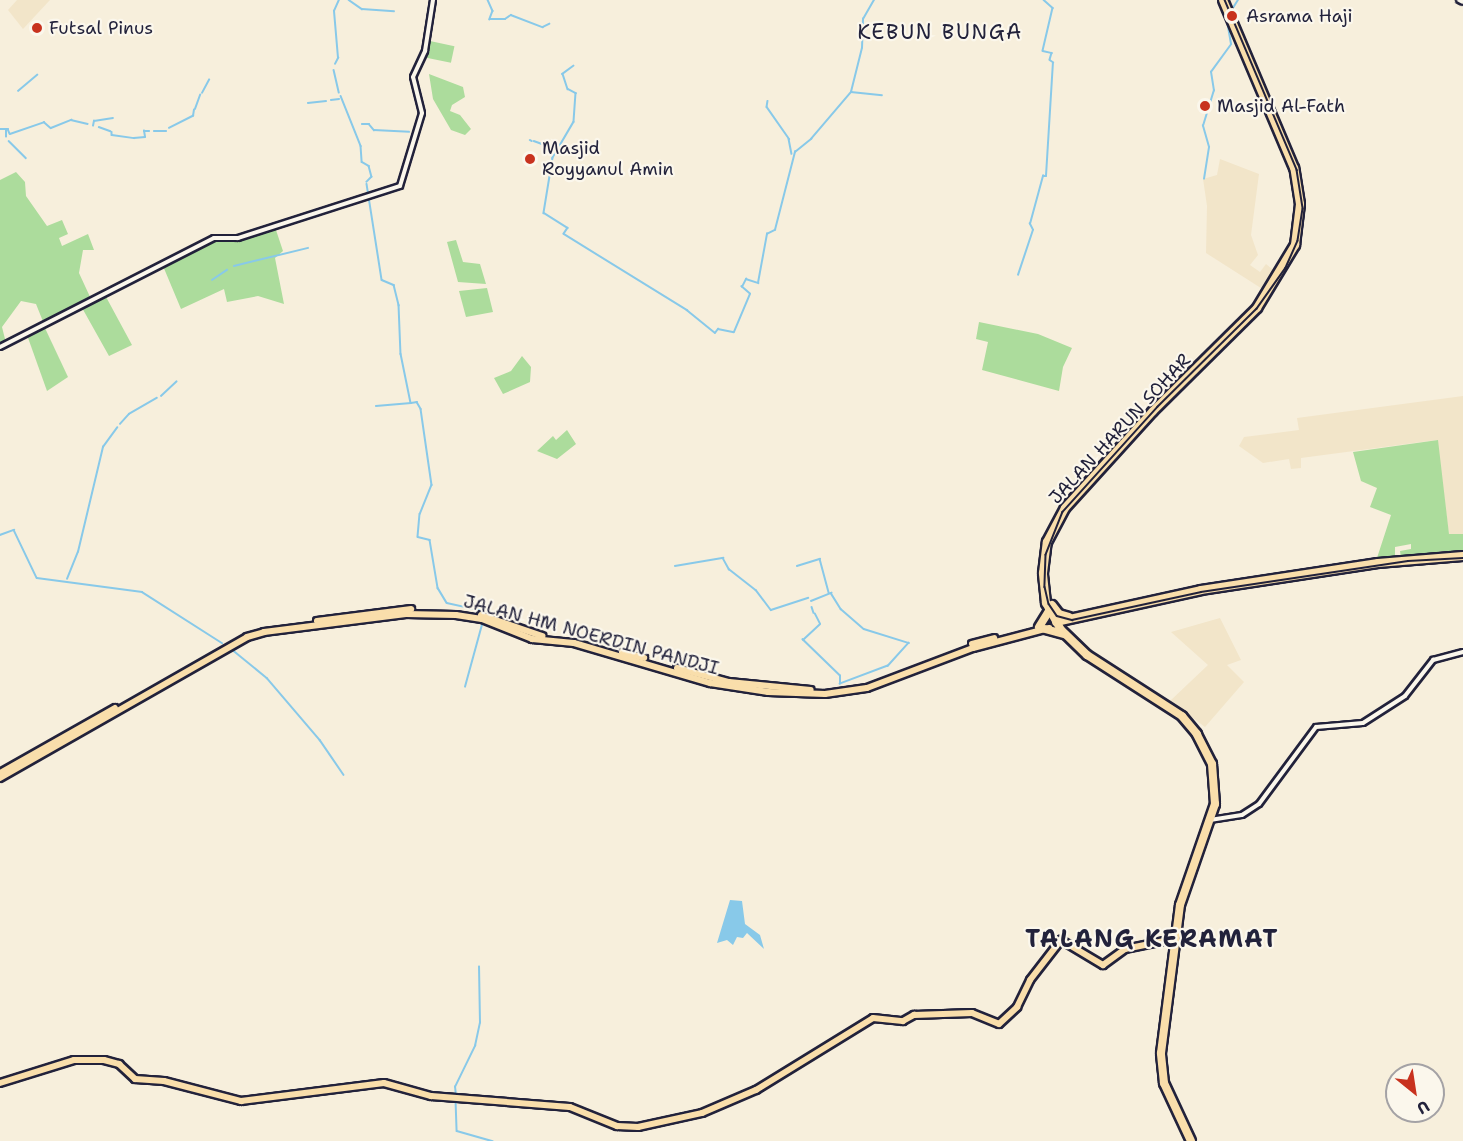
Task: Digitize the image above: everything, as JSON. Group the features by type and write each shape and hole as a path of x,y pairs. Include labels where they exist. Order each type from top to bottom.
{"highway":[{"name":"JALAN HARUN SOHAR","path":"1088,653 1066,634 1051,608 1043,568 1054,525 1085,484 1144,417 1257,308 1281,273 1296,237 1299,187 1294,168 1224,0"},
{"name":"JALAN HARUN SOHAR","path":"1051,608 1047,585 1049,549 1067,512 1157,411 1262,307 1288,267 1299,241 1304,195 1298,169 1224,0"},
{"path":"1060,624 1078,617 1163,596 1396,563 1463,556"},
{"path":"1060,624 1156,602 1396,563 1463,560"},
{"path":"1066,634 1042,628 1051,608 1062,616 1078,617"},
{"name":"JALAN HARUN SOHAR","path":"1060,624 1095,660 1176,712 1197,734 1213,771 1215,804 1183,895 1174,939 1162,1071 1191,1141"}],"main road":[{"name":"JALAN HM NOERDIN PANDJI","path":"0,772 250,631 405,609 476,614 535,635 576,639 706,677 778,690"},
{"name":"JALAN HM NOERDIN PANDJI","path":"0,778 255,634 406,614 475,617 532,639 574,643 710,682 778,690 857,687 971,645 1060,624"},
{"path":"0,1083 74,1060 104,1060 118,1064 135,1078 171,1082 244,1101 378,1083 450,1098 570,1107 625,1128 684,1118 712,1110 765,1085 873,1018 903,1021 914,1015 972,1013 1002,1022 1017,1007 1030,980 1063,939 1103,965 1125,949 1174,939"}],"street":[{"path":"0,347 214,238 238,238 371,197 402,183 422,113 413,77 425,51 433,0"},
{"path":"1459,0 1463,2"},
{"path":"1210,820 1242,815 1259,804 1316,728 1364,723 1405,696 1433,660 1463,652"}],"shaded area":[{"path":"17,0 50,0 23,29 8,10"},
{"path":"1220,159 1259,174 1251,235 1258,255 1250,265 1260,272 1266,264 1277,273 1264,290 1206,253 1207,206 1203,179 1217,175"},
{"path":"1463,396 1463,534 1449,535 1437,440 1301,458 1301,468 1291,469 1289,459 1263,463 1239,446 1244,437 1299,430 1297,418"},
{"path":"1220,618 1241,660 1227,665 1244,682 1205,727 1170,701 1208,665 1171,632"}],"green space":[{"path":"430,41 454,46 451,63 426,58"},
{"path":"429,74 463,87 465,97 452,105 450,111 460,115 471,129 465,135 451,130 433,99"},
{"path":"16,172 25,182 26,196 47,226 62,220 68,234 59,238 62,246 88,234 94,250 83,250 79,273 91,299 105,295 132,345 109,356 81,306 44,324 36,304 21,301 2,327 6,343 0,347 0,180"},
{"path":"275,227 283,251 275,258 284,304 258,296 227,302 224,289 181,309 163,266 219,238 234,240"},
{"path":"456,240 463,262 480,264 486,284 458,282 447,242"},
{"path":"487,288 493,312 466,317 459,291"},
{"path":"979,322 1038,334 1072,348 1063,367 1059,391 982,370 988,342 976,339"},
{"path":"44,326 68,377 47,391 27,335"},
{"path":"522,356 531,367 530,382 503,394 494,378 511,371"},
{"path":"567,430 576,444 557,459 537,451 553,436 556,440"},
{"path":"1438,440 1449,534 1463,534 1463,552 1444,551 1401,558 1400,551 1411,549 1411,544 1395,547 1395,558 1376,561 1391,515 1370,507 1377,488 1361,481 1353,452"}],"water":[{"path":"730,900 742,901 745,924 760,935 764,949 747,933 743,938 737,937 733,945 727,940 717,943"}],"waterway":[{"path":"335,64 338,58 334,11 339,0"},
{"path":"349,0 362,9 394,11"},
{"path":"488,0 493,11 490,19 505,19 511,15 543,27 549,24"},
{"path":"574,66 563,74 568,89 576,93 574,122 553,158 544,213 568,228 564,234 687,310 715,333 718,329 734,332 750,294 742,287 746,279 758,283 767,234 775,230 795,152 811,139 851,92 862,48 863,19 874,0"},
{"path":"1044,0 1053,8 1043,51 1052,53 1050,60 1053,62"},
{"path":"1233,8 1238,0"},
{"path":"1204,179 1209,147 1203,126 1214,91 1211,72 1231,44 1226,15"},
{"path":"1018,275 1033,230 1030,224 1043,176 1046,176 1053,63"},
{"path":"334,70 339,92"},
{"path":"18,91 37,75"},
{"path":"202,93 209,80"},
{"path":"851,92 882,95"},
{"path":"195,109 200,95"},
{"path":"341,96 361,146 362,162 369,166 372,177 367,182"},
{"path":"331,100 339,99"},
{"path":"308,103 326,101"},
{"path":"768,101 767,107 789,139 792,154"},
{"path":"169,128 193,116 194,110"},
{"path":"93,126 94,121 113,118"},
{"path":"0,129 8,129 10,134 44,122 51,128 71,120 88,124"},
{"path":"362,124 369,124 374,130 409,132"},
{"path":"99,127 110,131"},
{"path":"6,130 6,137"},
{"path":"112,132 112,135 134,138 145,137 144,131 149,131"},
{"path":"154,131 166,131"},
{"path":"9,141 26,158"},
{"path":"534,141 556,149"},
{"path":"367,184 382,280 394,285 399,305 401,354 411,403 417,402 421,409 432,485 420,514 418,537 430,540 438,588 447,603 488,612"},
{"path":"234,266 308,248"},
{"path":"212,280 227,270"},
{"path":"161,396 176,382"},
{"path":"120,424 129,414 157,398"},
{"path":"376,406 411,403"},
{"path":"67,579 78,552 103,447 117,428"},
{"path":"0,535 14,530 37,578 142,592 222,643"},
{"path":"675,566 723,558 729,569 756,590 771,610 808,598"},
{"path":"797,566 820,559 829,593"},
{"path":"811,601 831,593 841,609 864,629 909,643 888,666 840,684 840,676 803,640 820,624 815,614"},
{"path":"812,607 814,613"},
{"path":"465,687 482,625"},
{"path":"234,651 267,678 320,740 344,775"},
{"path":"456,1096 455,1087 475,1046 480,1023 479,967"},
{"path":"456,1100 457,1131 493,1141"}],"tram line":[{"path":"1225,0 1297,170 1303,209 1298,241 1286,268 1257,309 1158,407 1063,512 1046,555 1045,587 1049,604 1057,616 1072,620 1201,592 1408,561 1463,558"}],"place":[{"name":"Asrama Haji","path":"1232,16"},
{"name":"Futsal Pinus","path":"37,28"},
{"name":"Masjid Al-Fath","path":"1205,106"},
{"name":"Masjid Royyanul Amin","path":"530,159"}],"district":[{"name":"KEBUN BUNGA","path":"940,32"},
{"name":"TALANG KERAMAT","path":"1152,940"}]}
